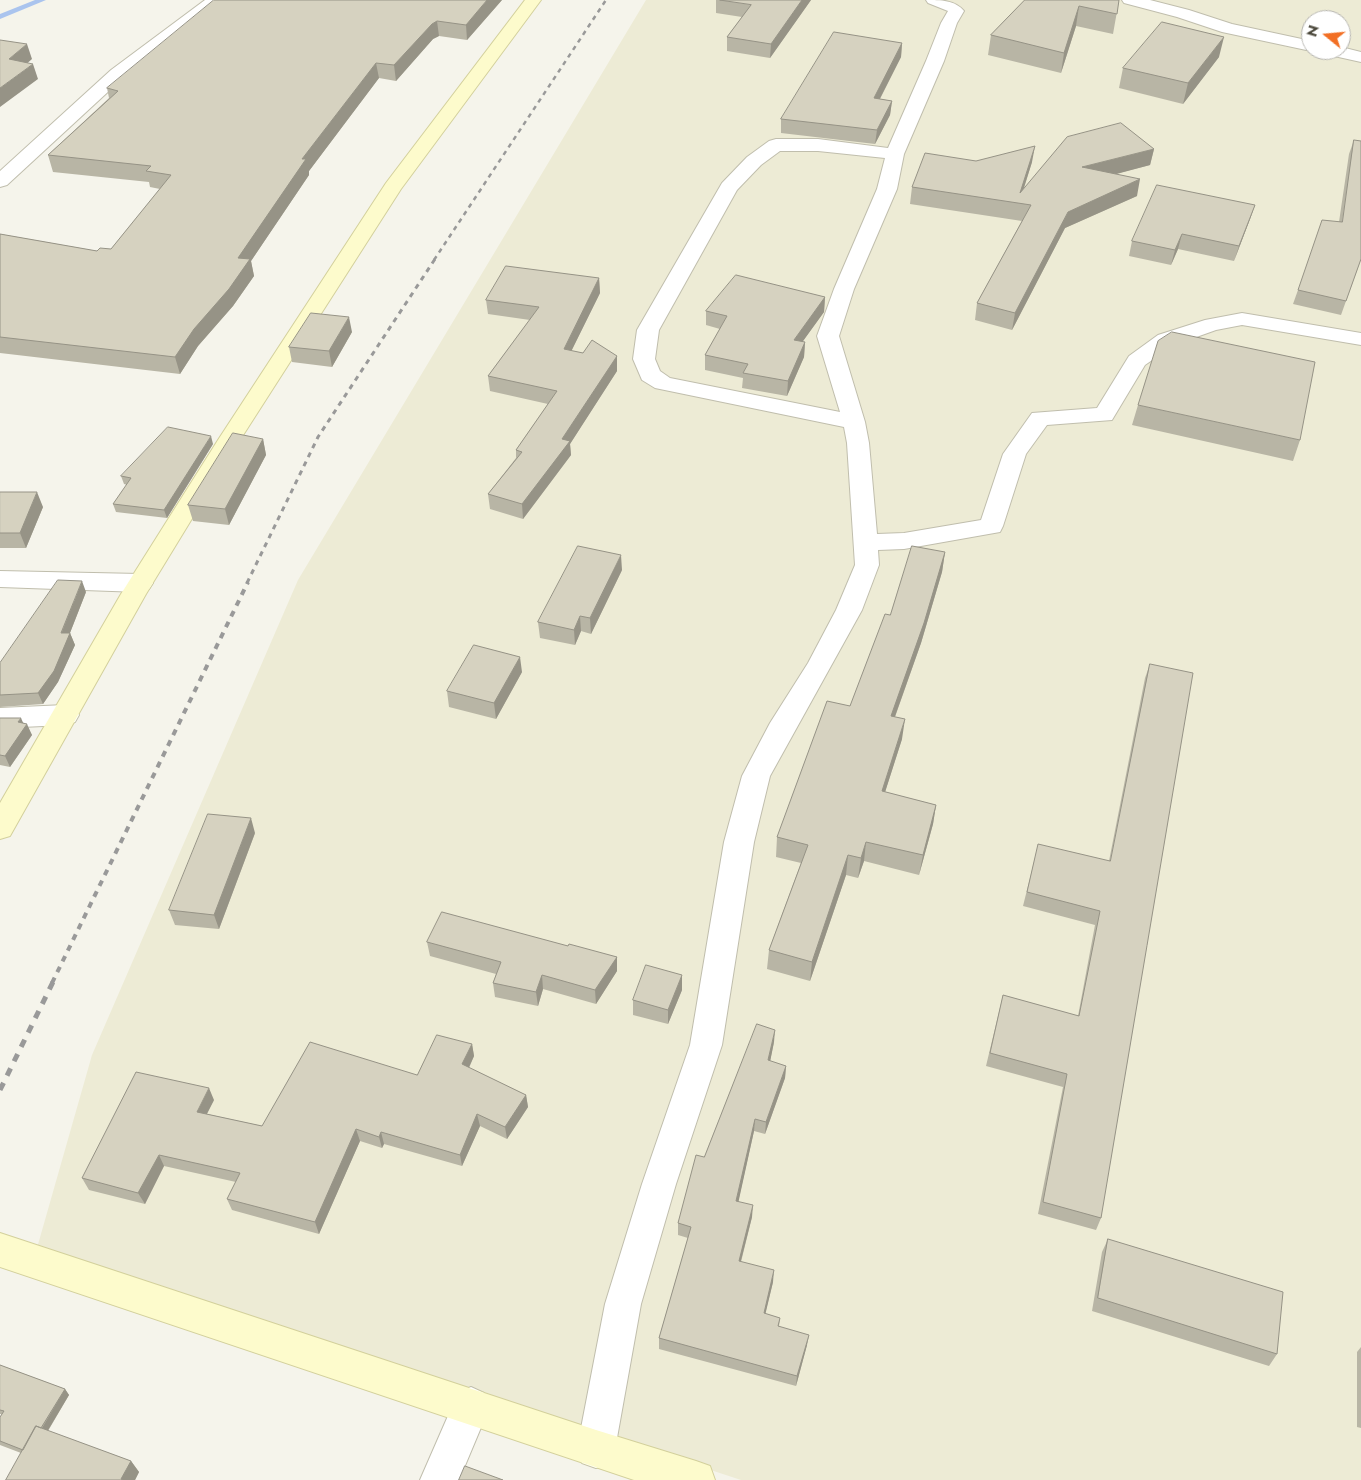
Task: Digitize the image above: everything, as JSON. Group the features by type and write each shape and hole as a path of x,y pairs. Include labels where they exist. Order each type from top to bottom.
{"street":[{"path":"0,182 117,74 215,0"},
{"path":"0,828 140,584 229,440 393,187 533,0"},
{"path":"596,1449 622,1304 658,1184 706,1044 739,842 756,776 780,730 819,666 849,610 867,565 858,443 854,422 828,336 844,289 887,189 895,154 956,11 952,6 934,0"},
{"path":"1130,0 1183,13 1228,28 1301,44"},
{"path":"854,422 663,383 650,375 644,359 648,330 729,187 754,161 776,145 818,145 895,154"},
{"path":"866,542 904,541 992,526 1015,454 1040,418 1104,414 1137,361 1166,340 1212,324 1242,319 1361,339"},
{"path":"0,579 140,584"},
{"path":"0,718 66,715"},
{"path":"0,1250 596,1449 696,1480"},
{"path":"440,1480 471,1406"}],"shaded area":[{"path":"646,0 1361,0 1361,1480 741,1480 37,1248 92,1055 298,580"}],"building":[{"path":"214,0 487,0 466,25 437,21 394,65 376,63 302,159 306,159 238,258 250,259 229,289 194,329 175,357 0,337 0,234 97,251 100,248 111,249 171,175 146,171 151,166 48,155 118,91 107,88"},
{"path":"720,0 802,0 771,44 727,37 751,5"},
{"path":"1025,0 1119,0 1117,14 1079,6 1064,53 991,35"},
{"path":"1162,22 1224,37 1188,83 1123,68"},
{"path":"834,32 902,43 874,98 892,101 877,130 781,119"},
{"path":"0,40 27,44 9,59 33,64 0,88"},
{"path":"1121,123 1154,149 1082,167 1140,179 1068,212 1015,313 977,303 1031,205 912,187 925,153 976,161 1035,146 1020,193 1067,137"},
{"path":"1354,140 1361,141 1361,259 1346,301 1298,290 1322,220 1342,222"},
{"path":"1157,185 1255,205 1239,246 1182,234 1175,250 1132,241"},
{"path":"506,266 599,278 564,349 583,353 592,340 617,356 562,439 570,441 522,504 488,494 522,452 516,450 557,391 488,376 539,307 486,300"},
{"path":"736,275 825,297 794,340 805,342 788,381 743,373 748,364 705,355 727,316 706,311"},
{"path":"311,313 349,317 329,351 289,347"},
{"path":"1172,332 1315,362 1300,440 1138,405 1158,341"},
{"path":"168,427 211,436 164,510 113,504 131,478 121,476"},
{"path":"233,433 263,439 225,509 188,505"},
{"path":"0,492 37,492 20,533 0,533"},
{"path":"578,546 621,555 590,618 580,616 574,630 538,622"},
{"path":"912,546 945,552 924,623 891,716 905,719 882,791 936,805 923,855 866,842 861,858 848,855 812,962 769,950 808,845 777,837 827,701 850,706 885,614 890,615"},
{"path":"58,580 82,581 61,633 70,633 54,671 38,693 0,695 0,663"},
{"path":"474,645 520,657 494,703 447,691"},
{"path":"1150,664 1193,673 1101,1218 1043,1202 1067,1074 990,1053 1003,995 1079,1016 1100,911 1027,892 1038,844 1110,861"},
{"path":"0,718 21,718 18,722 27,724 5,756 0,755"},
{"path":"208,814 251,818 214,915 169,910"},
{"path":"442,912 568,946 569,944 617,957 595,990 542,975 536,992 493,983 501,962 427,942"},
{"path":"646,965 682,975 668,1010 633,1000"},
{"path":"757,1024 775,1030 768,1060 786,1066 766,1122 755,1119 736,1201 753,1205 739,1261 774,1270 764,1313 780,1318 778,1326 809,1335 797,1376 659,1338 691,1227 678,1223 696,1155 704,1157"},
{"path":"437,1035 472,1044 462,1064 526,1095 505,1127 477,1114 460,1155 381,1132 379,1137 356,1129 315,1222 227,1199 240,1173 159,1155 138,1193 82,1178 136,1072 209,1088 197,1112 262,1126 310,1042 417,1075"},
{"path":"1108,1239 1283,1292 1277,1354 1098,1298"},
{"path":"0,1365 65,1389 41,1428 36,1426 23,1450 0,1441 0,1417 4,1411 0,1410"},
{"path":"36,1426 131,1461 121,1479 123,1480 6,1480"},
{"path":"465,1466 503,1480 459,1480"}],"waterway":[{"path":"0,17 42,0"}],"railway":[{"path":"434,260 606,0"},
{"path":"247,583 318,437 435,259"},
{"path":"52,983 248,582"},
{"path":"0,1090 53,982"}]}
